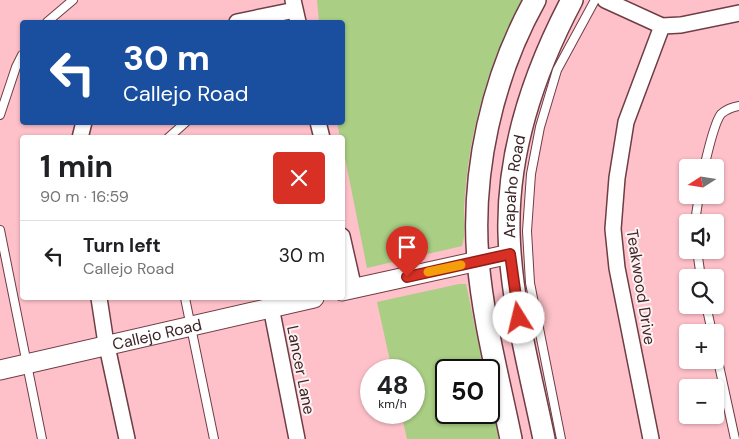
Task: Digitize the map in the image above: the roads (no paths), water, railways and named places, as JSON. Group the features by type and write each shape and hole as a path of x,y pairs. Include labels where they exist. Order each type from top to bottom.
{"main road":[{"name":"Arapaho Road","path":"511,439 488,328 478,261 476,222 482,157 498,89 523,21 535,0"},
{"name":"Arapaho Road","path":"544,439 519,318 510,254 509,212 522,124 539,69 572,0"}],"street":[{"path":"605,0 662,26 681,25 739,13"},
{"path":"248,20 295,11"},
{"name":"Teakwood Drive","path":"651,439 617,268 612,229 615,194 626,122 662,26"},
{"path":"345,263 348,290 510,254"},
{"path":"99,300 127,439"},
{"name":"Callejo Road","path":"0,370 304,300"},
{"name":"Lancer Lane","path":"271,307 297,439"}],"lane":[{"path":"49,20 73,0"},
{"path":"561,439 530,283 527,231 531,184 540,127 557,70 595,0"},
{"path":"0,115 20,59"},
{"path":"706,159 720,116 729,108 739,106"},
{"path":"171,135 183,125"},
{"path":"0,230 42,439"},
{"path":"185,300 214,439"},
{"path":"720,369 735,439"}]}
